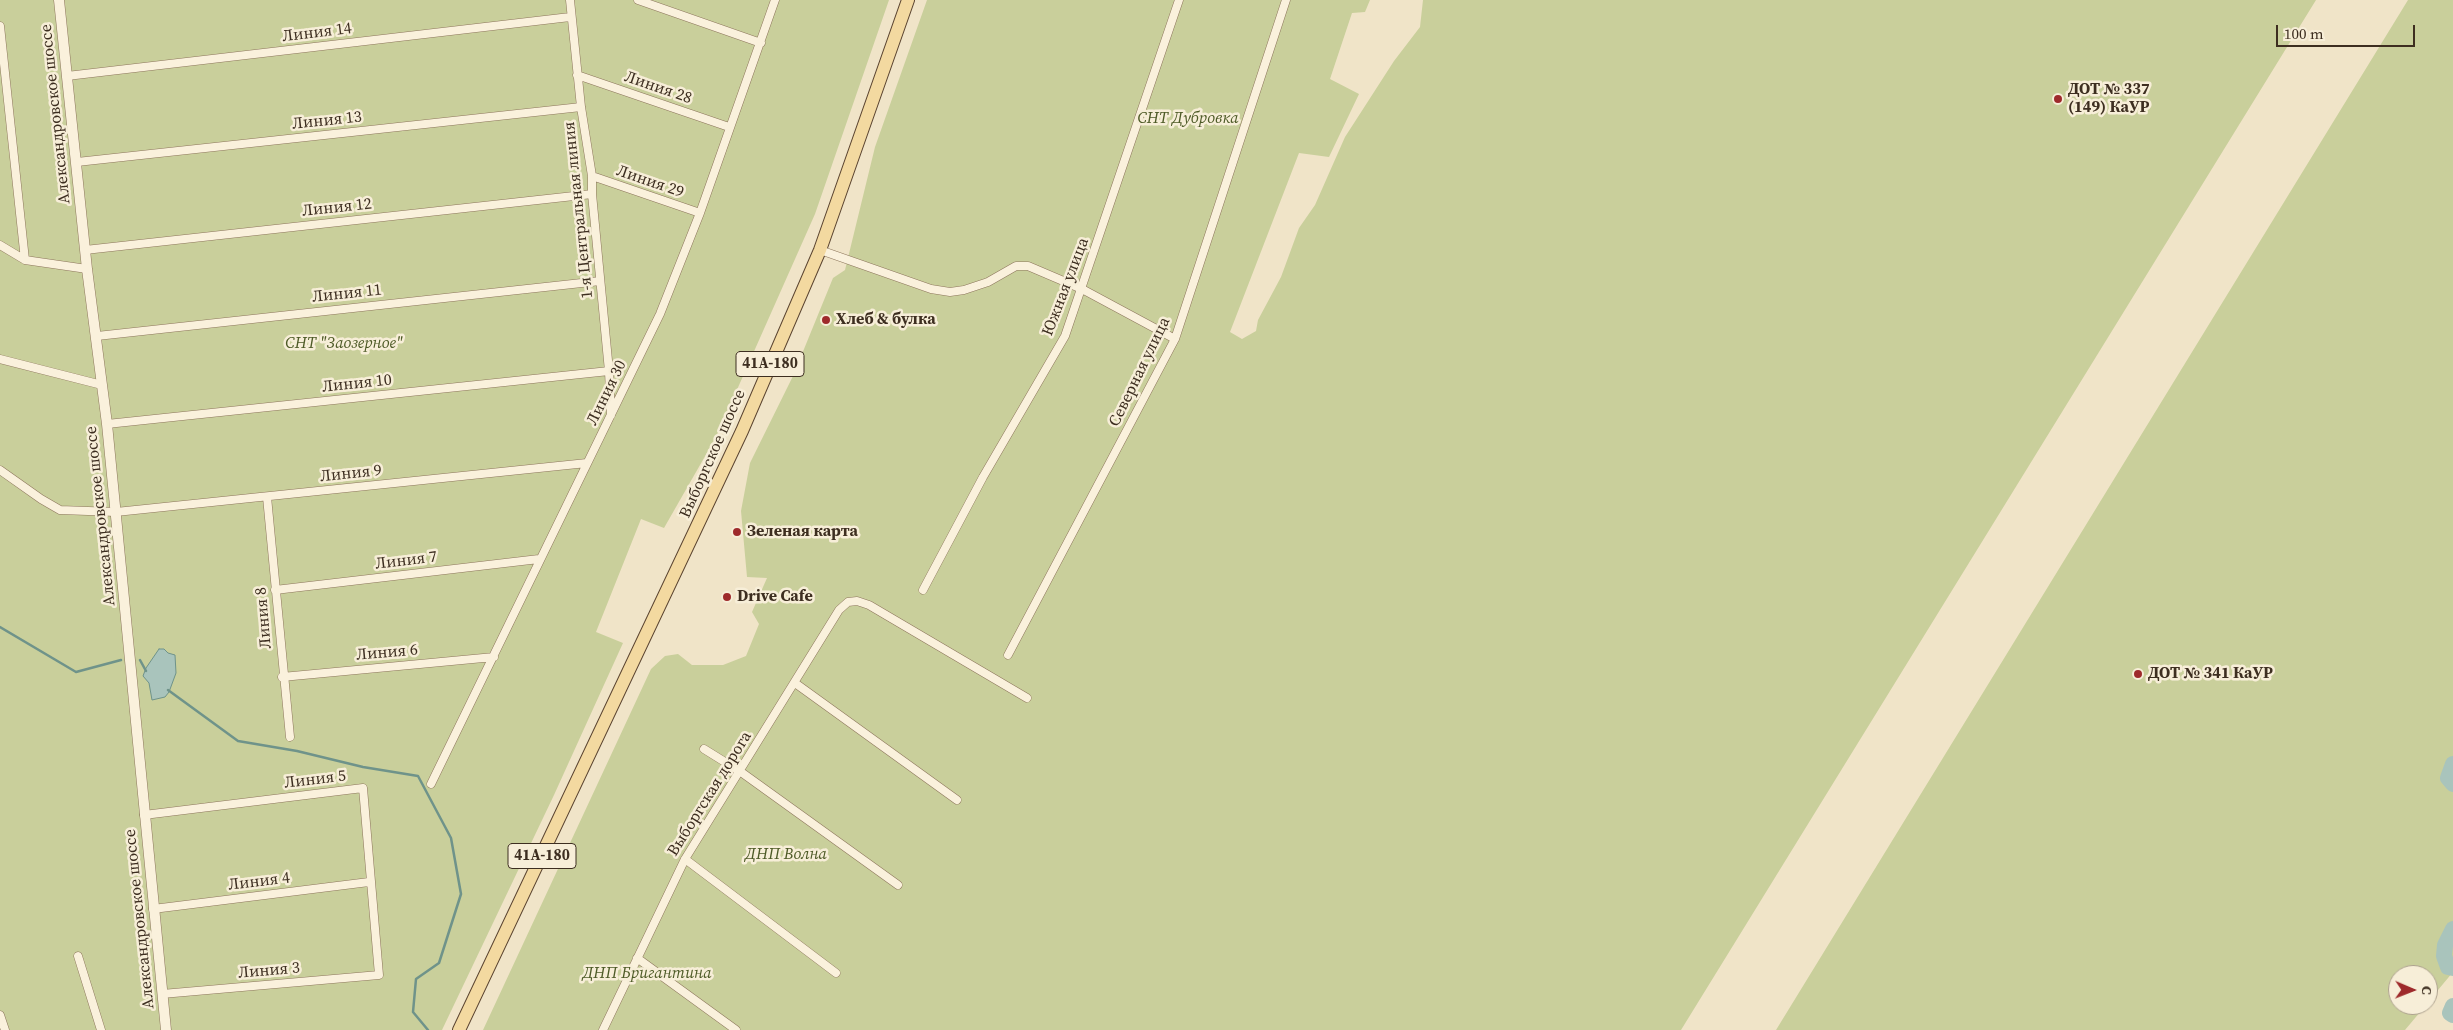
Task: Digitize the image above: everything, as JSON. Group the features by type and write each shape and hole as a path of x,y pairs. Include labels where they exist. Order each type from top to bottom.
{"main road":[{"name":"Выборгское шоссе","path":"459,1030 742,431 820,250 908,0"}],"street":[{"name":"Александровское шоссе","path":"59,0 87,269 107,424 166,1030"},
{"name":"1-я Центральная линия","path":"570,0 570,17 581,107 592,176 600,281 610,371 610,417"},
{"path":"638,0 761,43"},
{"name":"Линия 30","path":"431,784 660,314 700,213 775,0"},
{"name":"Южная улица","path":"923,590 983,477 1065,336 1179,0"},
{"name":"Северная улица","path":"1008,655 1175,339 1286,0"},
{"name":"Линия 14","path":"67,76 570,17"},
{"path":"0,26 25,260"},
{"name":"Линия 28","path":"578,74 729,127"},
{"name":"Линия 13","path":"77,162 581,107"},
{"name":"Линия 29","path":"592,176 700,213"},
{"name":"Линия 12","path":"85,250 592,194"},
{"path":"0,245 25,260 87,269"},
{"path":"820,250 931,289 950,292 964,290 988,282 1016,266 1028,266 1082,289 1175,339"},
{"name":"Линия 11","path":"97,336 600,281"},
{"path":"0,359 102,386"},
{"name":"Линия 10","path":"107,424 610,371"},
{"name":"Линия 9","path":"0,470 60,510 116,512 587,462"},
{"name":"Линия 8","path":"266,497 282,677 290,737"},
{"name":"Линия 7","path":"275,590 539,559"},
{"name":"Выборгская дорога","path":"603,1030 685,859 741,772 839,610 848,602 857,600 869,605 1027,698"},
{"name":"Линия 6","path":"282,677 494,657"},
{"path":"794,683 957,800"},
{"path":"704,749 741,772 898,885"},
{"name":"Линия 5","path":"144,815 362,788 369,882 379,975"},
{"path":"685,859 836,973"},
{"name":"Линия 4","path":"153,908 369,882"},
{"path":"78,956 101,1030"},
{"path":"637,958 736,1030"},
{"name":"Линия 3","path":"162,994 379,975"},
{"path":"0,1015 5,1030"}],"green space":[{"name":"СНТ \"Заозерное\"","path":"0,0 889,0 815,214 716,437 664,528 641,519 596,632 623,643 554,795 442,1030 0,1030"},
{"path":"927,0 1370,0 1365,12 1352,13 1330,79 1359,94 1329,157 1299,153 1230,332 1242,339 1256,331 1258,320 1281,277 1299,228 1315,205 1345,137 1394,61 1420,27 1423,0 2316,0 1681,1030 483,1030 651,669 665,656 678,654 692,665 723,665 746,656 759,624 752,612 767,578 747,577 741,511 750,463 793,376 833,278 845,270 875,147"},
{"path":"2408,0 2453,0 2453,972 2438,990 2438,965 2388,965 2388,1015 2418,1015 2405,1030 1776,1030"}],"water":[{"path":"159,649 164,649 168,653 175,655 176,673 169,692 165,697 152,700 149,683 143,676"}],"waterway":[{"path":"0,627 76,672 121,660"},
{"path":"140,660 146,671"},
{"path":"168,690 238,741 297,751 363,767 418,776 451,838 461,894 439,963 416,979 413,1012 428,1030"},
{"path":"2453,764 2448,778 2453,784"},
{"path":"2453,929 2445,945 2444,956 2448,967 2453,968"},
{"path":"2453,1006 2450,1013 2453,1015"}],"place":[{"name":"ДОТ № 337 (149) КаУР","path":"2058,99"},
{"name":"Хлеб & булка","path":"826,320"},
{"name":"Зеленая карта","path":"737,532"},
{"name":"Drive Cafe","path":"727,597"},
{"name":"ДОТ № 341 КаУР","path":"2138,674"}],"park label":[{"name":"СНТ Дубровка","path":"1188,119"},
{"name":"ДНП Волна","path":"786,855"},
{"name":"ДНП Бригантина","path":"647,974"}]}
